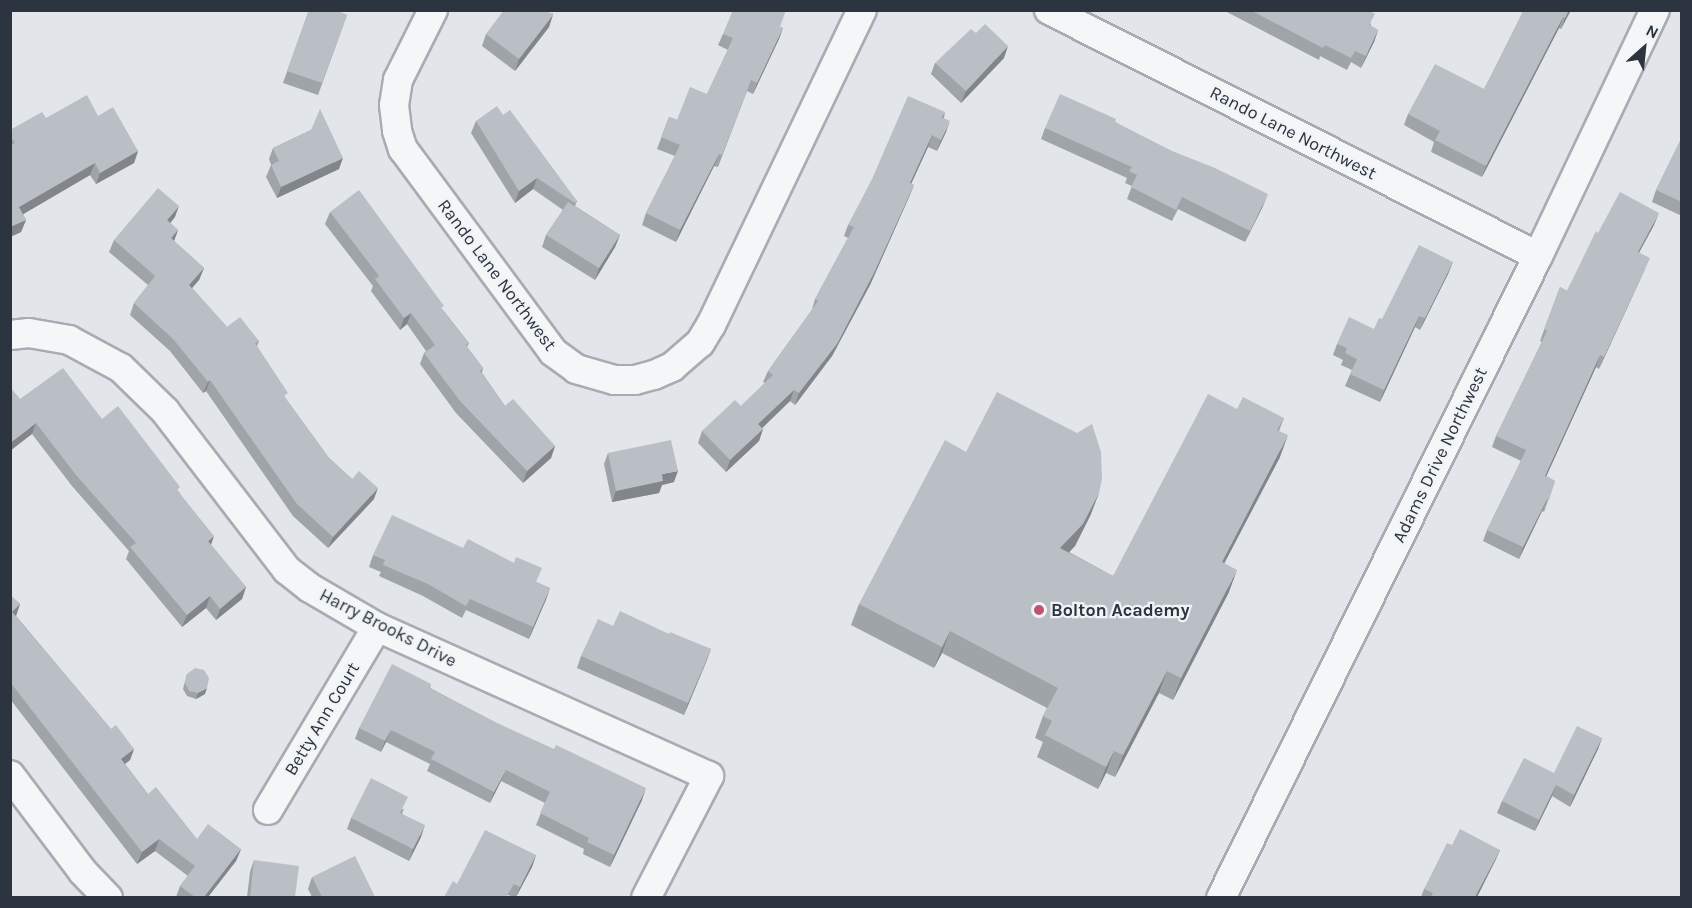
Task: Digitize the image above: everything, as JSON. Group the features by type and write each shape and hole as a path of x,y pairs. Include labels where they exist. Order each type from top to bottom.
{"street":[{"name":"Rando Lane Northwest","path":"433,10 398,80 394,105 396,131 402,149 553,352 576,369 614,380 634,380 663,371 672,367 700,343 862,10"},
{"name":"Rando Lane Northwest","path":"1048,10 1538,256"},
{"name":"Adams Drive Northwest","path":"1221,897 1538,256 1655,10"},
{"name":"Harry Brooks Drive","path":"10,335 29,333 69,340 121,368 165,411 286,570 310,588 377,627 709,776 646,897"},
{"name":"Betty Ann Court","path":"268,810 377,627"},
{"path":"10,775 83,872 108,897"}],"building":[{"path":"309,10 336,10 347,15 322,83 287,71"},
{"path":"504,10 550,10 549,12 553,15 519,59 486,34"},
{"path":"733,10 786,10 780,27 783,28 757,83 751,80 722,155 719,154 680,230 646,213 680,145 661,137 669,117 677,120 690,87 707,94 733,38 723,34"},
{"path":"1250,10 1368,10 1375,14 1369,25 1378,30 1366,56 1355,51 1351,58 1325,45 1323,48"},
{"path":"1569,10 1565,18 1563,17 1486,166 1435,140 1440,131 1408,114 1435,64 1484,89 1523,11"},
{"path":"985,24 1008,46 966,91 935,63 971,29 976,33"},
{"path":"1060,94 1116,119 1115,122 1172,151 1215,168 1268,194 1250,231 1182,197 1176,210 1131,187 1137,175 1129,171 1132,167 1045,128"},
{"path":"87,95 98,116 113,107 138,151 100,173 95,163 19,207 26,220 10,227 10,145 15,143 10,136 10,130 42,112 46,118"},
{"path":"908,96 945,112 941,117 950,121 941,140 932,135 910,183 914,185 874,273 837,344 799,393 794,390 758,424 763,429 730,460 702,431 735,400 741,406 773,375 768,371 818,301 815,299 854,227 848,225 872,179"},
{"path":"497,106 503,115 510,110 577,201 575,203 537,178 519,191 476,121"},
{"path":"320,109 343,158 281,187 271,165 279,161 273,148 311,130"},
{"path":"1682,137 1682,202 1656,190"},
{"path":"158,188 179,206 167,220 178,230 171,238 204,268 189,285 227,327 240,317 259,341 255,343 288,393 284,396 329,458 352,479 359,471 378,488 333,537 297,504 210,380 208,382 174,340 134,303 155,276 114,240"},
{"path":"359,190 444,306 441,308 469,343 466,345 483,368 480,371 505,406 513,399 555,446 527,471 460,401 424,353 435,345 411,313 404,318 375,279 379,276 330,212"},
{"path":"1620,192 1659,213 1638,252 1650,258 1604,357 1600,355 1545,476 1555,481 1549,500 1547,499 1523,547 1487,530 1526,450 1496,436 1547,331 1544,329 1560,287 1567,291 1596,231 1598,233"},
{"path":"568,202 620,235 599,268 546,235"},
{"path":"1419,245 1453,262 1425,318 1419,316 1384,390 1350,374 1357,359 1345,353 1347,348 1337,344 1349,317 1374,329 1379,318 1382,319"},
{"path":"63,368 102,419 118,406 180,487 177,490 214,536 208,541 246,587 220,609 210,596 187,615 130,547 136,543 76,475 36,423 10,443 10,387 20,399"},
{"name":"Bolton Academy","path":"997,392 1077,433 1092,424 1101,452 1102,479 1099,493 1083,524 1060,548 1113,576 1208,394 1237,409 1243,397 1284,418 1277,430 1288,435 1222,562 1237,570 1181,678 1167,671 1123,755 1114,751 1106,767 1045,735 1052,721 1043,716 1058,688 950,631 942,647 859,604 945,440 966,452"},
{"path":"671,440 678,471 662,474 663,481 616,491 608,453"},
{"path":"392,515 463,548 468,539 514,563 516,557 542,568 536,582 550,588 533,627 470,599 466,606 428,584 383,565 385,560 373,555"},
{"path":"10,595 20,604 12,612 111,729 116,725 134,749 121,759 148,794 156,787 197,839 208,824 241,849 204,897 195,897 180,886 195,866 159,839 142,852 10,682"},
{"path":"620,611 669,634 670,632 711,649 688,703 581,656 598,619 613,626"},
{"path":"392,664 431,684 429,688 497,723 554,749 556,745 646,788 614,855 587,842 589,838 540,813 550,792 506,770 494,792 431,759 435,752 391,730 385,741 359,728"},
{"path":"195,668 204,670 209,678 207,688 198,693 189,691 185,683 187,674"},
{"path":"1577,726 1602,738 1574,795 1556,785 1539,820 1502,801 1524,758 1554,773"},
{"path":"371,778 408,797 400,813 425,825 413,849 351,818"},
{"path":"1460,829 1500,850 1475,897 1431,897 1433,893 1424,889 1447,843 1452,845"},
{"path":"485,830 536,855 520,887 514,884 506,897 444,897 453,881 457,884"},
{"path":"355,856 375,897 322,897 312,877"},
{"path":"254,860 299,866 295,897 250,897"}],"place":[{"name":"Bolton Academy","path":"1039,610"}]}
